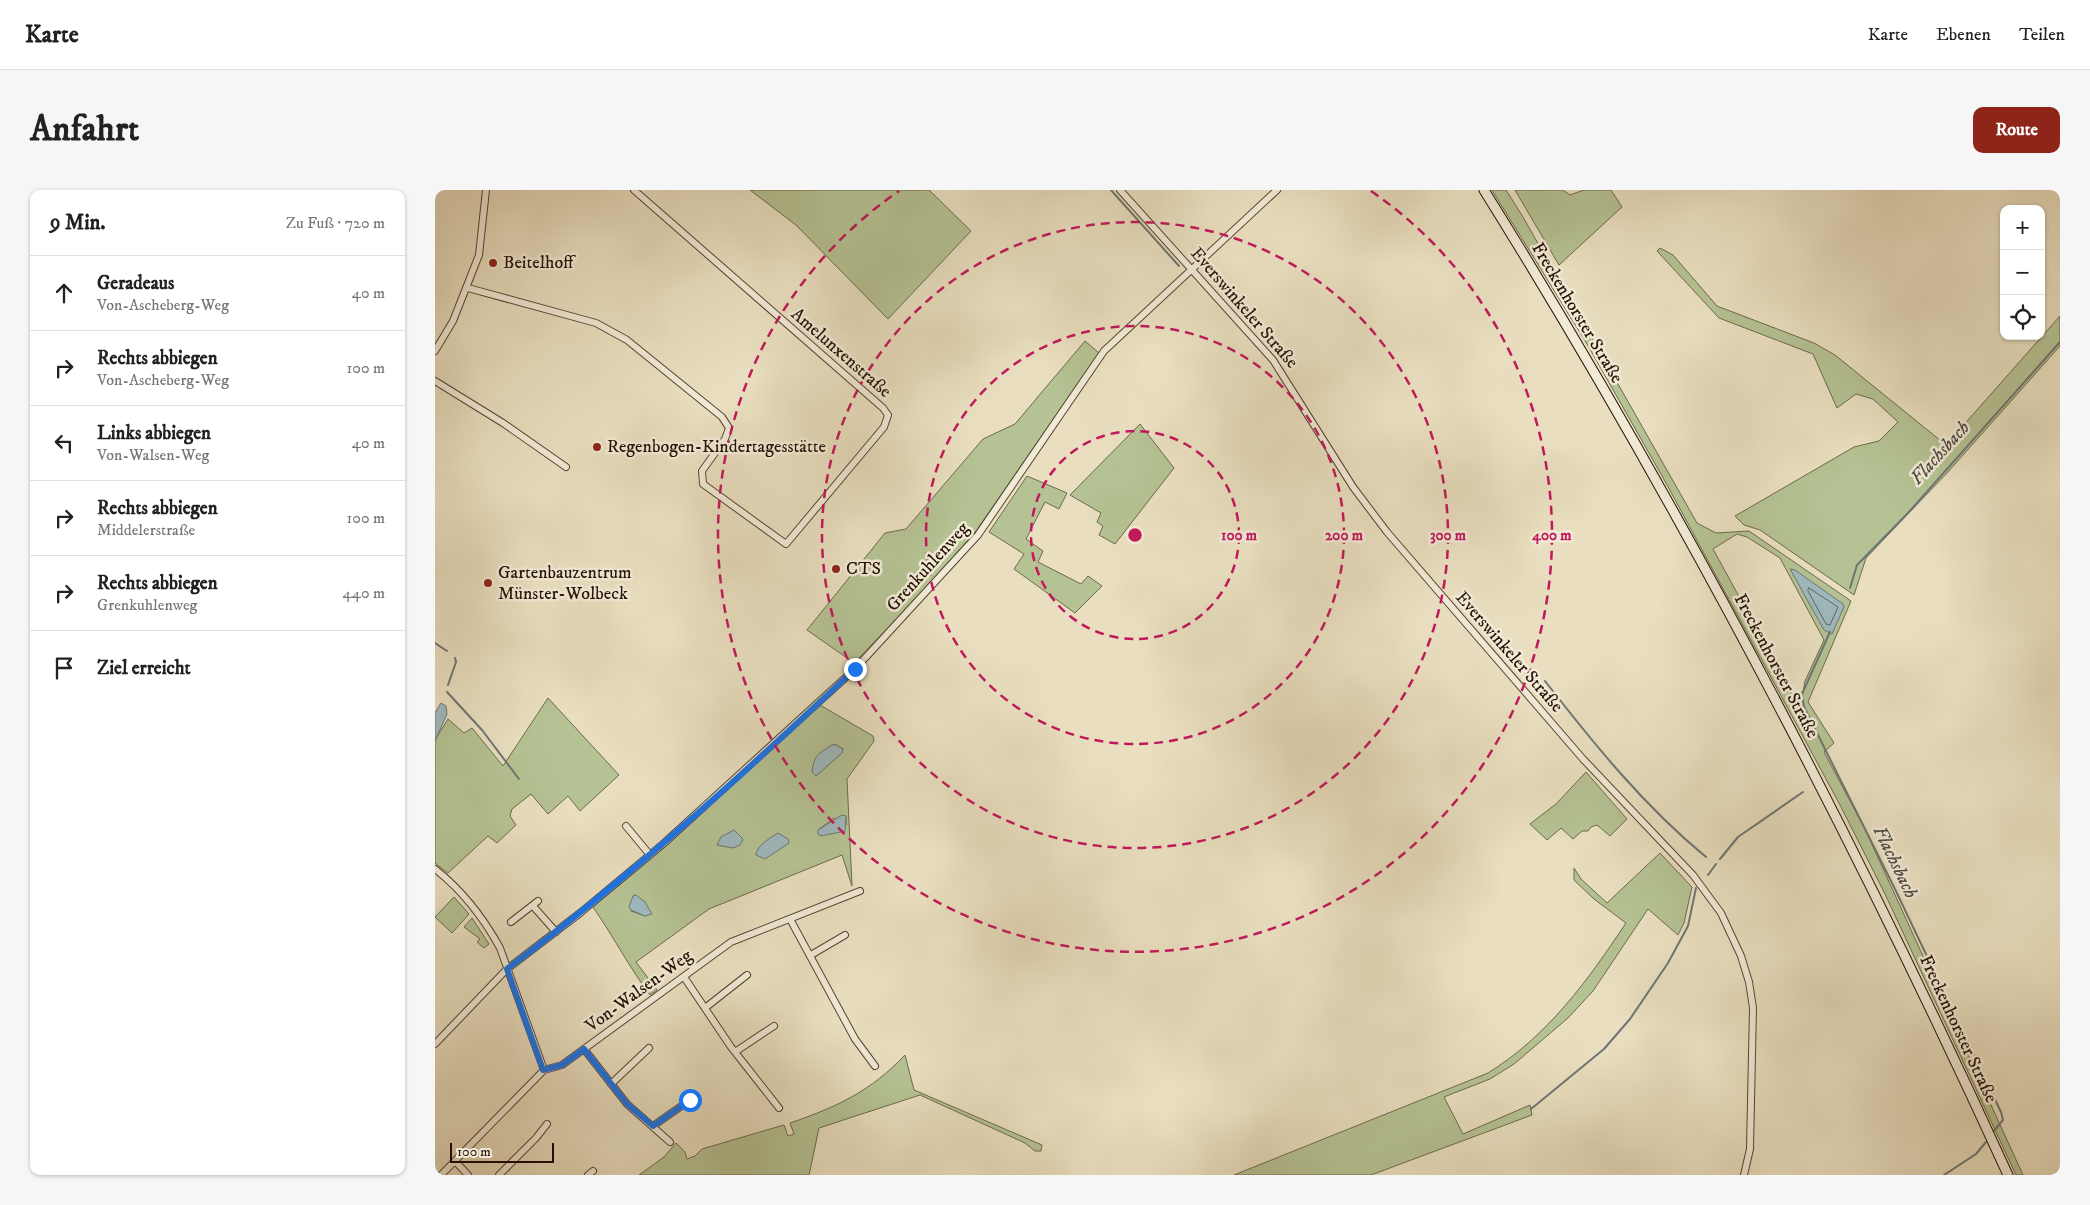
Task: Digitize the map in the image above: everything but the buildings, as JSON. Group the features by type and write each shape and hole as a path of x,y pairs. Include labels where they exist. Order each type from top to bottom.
{"main road":[{"name":"Freckenhorster Straße","path":"1484,190 1645,460 1779,705 1888,918 2008,1175"}],"street":[{"path":"435,351 453,322 479,255 486,190"},
{"name":"Amelunxenstraße","path":"467,288 596,323 627,340 726,422 728,434 702,471 703,484 786,544 884,427 888,416 883,408 634,190"},
{"name":"Everswinkeler Straße","path":"1120,190 1282,372 1353,487 1387,532 1583,759 1693,875 1721,912 1741,956 1749,982 1753,1008 1750,1149 1744,1175"},
{"name":"Grenkuhlenweg","path":"435,1044 507,969 556,932 650,855 823,699 919,601 978,535 1103,351 1277,190"},
{"path":"435,381 503,423 565,467"},
{"path":"626,826 650,855"},
{"path":"435,869 455,885 481,915 500,948 543,1070"},
{"name":"Von-Walsen-Weg","path":"441,1175 543,1070 562,1065 731,942 860,891"},
{"path":"511,922 536,903 556,932"},
{"path":"791,919 855,1040 875,1066"},
{"path":"811,955 845,935"},
{"path":"705,1008 747,975"},
{"path":"684,977 735,1052 779,1108"},
{"path":"735,1052 774,1026"},
{"path":"611,1084 649,1048"},
{"path":"584,1049 627,1104 670,1142"},
{"path":"653,1126 690,1100"},
{"path":"499,1175 537,1138 547,1124"},
{"path":"455,1161 468,1175"}],"green space":[{"path":"750,190 929,190 971,231 888,319 796,225"},
{"path":"1492,190 1506,190 1523,217 1697,523 1716,533 1749,531 1851,601 1808,702 1834,743 1824,752 1864,827 2023,1175 2016,1175 1885,894 1840,805 1666,483 1587,344","holes":["1737,534 1747,537 1780,558 1824,640 1805,681 1803,692 1793,695 1713,549"]},
{"path":"1515,190 1563,190 1570,195 1584,190 1611,190 1622,207 1559,265"},
{"path":"1660,248 1673,255 1717,306 1814,343 1835,355 1946,445 2039,340 2045,340 2045,333 2060,316 2060,346 1947,473 1866,558 1854,595 1760,530 1744,525 1735,516 1854,447 1879,441 1898,422 1873,399 1856,394 1837,408 1813,354 1719,318 1657,251"},
{"path":"1085,341 1099,353 976,531 918,597 854,663 807,630 885,533 906,529 983,439 1015,424"},
{"path":"1140,424 1174,468 1115,544 1099,535 1103,526 1097,522 1101,513 1070,495"},
{"path":"1027,476 1067,493 1059,509 1045,502 1026,539 1043,551 1038,562 1081,584 1088,576 1102,586 1075,613 1014,569 1024,554 989,532"},
{"path":"548,698 619,775 580,811 568,796 548,814 531,794 512,809 510,816 516,825 497,843 488,836 448,873 435,863 435,740 448,719 464,733 472,728 503,766"},
{"path":"820,705 873,736 874,741 847,779 852,886 842,855 709,909 636,962 657,990 650,995 593,907 666,846","holes":["832,745 837,745 843,749 842,753 816,776 813,772 816,759","846,816 846,825 833,833 818,830 834,818 836,820","634,895 645,902 645,916 631,911"]},
{"path":"1586,772 1627,819 1610,836 1597,825 1591,827 1588,831 1582,831 1573,839 1561,828 1547,840 1530,824 1556,804"},
{"path":"1660,853 1692,887 1684,923 1678,935 1648,909 1593,991 1568,1018 1514,1064 1490,1079 1444,1097 1463,1134 1530,1105 1532,1115 1371,1175 1234,1175 1488,1073 1510,1058 1530,1042 1565,1005 1597,965 1626,923 1594,899 1574,880 1574,868 1581,879 1607,903"},
{"path":"454,897 469,914 452,933 435,917"},
{"path":"472,918 489,944 484,948 477,942 480,939 464,927"},
{"path":"905,1055 914,1090 1042,1145 1041,1151 1035,1151 1025,1143 920,1095 819,1128 809,1175 639,1175 664,1157 676,1143 685,1152 687,1159 695,1156 702,1149 784,1125 788,1136 794,1134 790,1123 823,1111 866,1088 892,1068"}],"water":[{"path":"1790,569 1795,570 1843,604 1844,607 1832,634 1824,630"},
{"path":"441,703 446,706 447,714 435,741 435,713"},
{"path":"832,745 837,745 843,750 842,753 816,776 812,772 816,758"},
{"path":"842,815 846,816 845,831 821,836 818,834 818,830"},
{"path":"734,830 743,839 740,845 733,848 717,845 721,837"},
{"path":"778,833 788,839 789,843 765,859 756,855 761,845"},
{"path":"636,895 645,902 652,914 645,916 631,910 629,907 633,896"}],"waterway":[{"path":"1111,190 1179,266"},
{"name":"Flachsbach","path":"1850,588 1857,565 1908,513 2060,342"},
{"name":"Flachsbach","path":"1830,632 1802,694 1804,707 1895,889 2001,1112 2003,1120 1994,1131"},
{"path":"435,643 447,651"},
{"path":"448,685 456,662 455,658"},
{"path":"1545,681 1601,751 1641,796 1706,857"},
{"path":"447,692 482,730 519,779"},
{"path":"1720,859 1738,837 1803,792"},
{"path":"1708,875 1716,864"},
{"path":"1531,1109 1604,1049 1630,1019 1668,963 1688,926 1696,888"},
{"name":"Flachsbach","path":"1944,1175 1976,1154 1986,1142"}],"place":[{"name":"Beitelhoff","path":"493,263"},
{"name":"Regenbogen-Kindertagesstätte","path":"597,447"},
{"name":"CTS","path":"836,569"},
{"name":"Gartenbauzentrum Münster-Wolbeck","path":"488,583"}],"route":[{"path":"690,1100 653,1126 627,1104 584,1049 562,1065 543,1070 507,969 589,906 698,814 855,669"}]}
